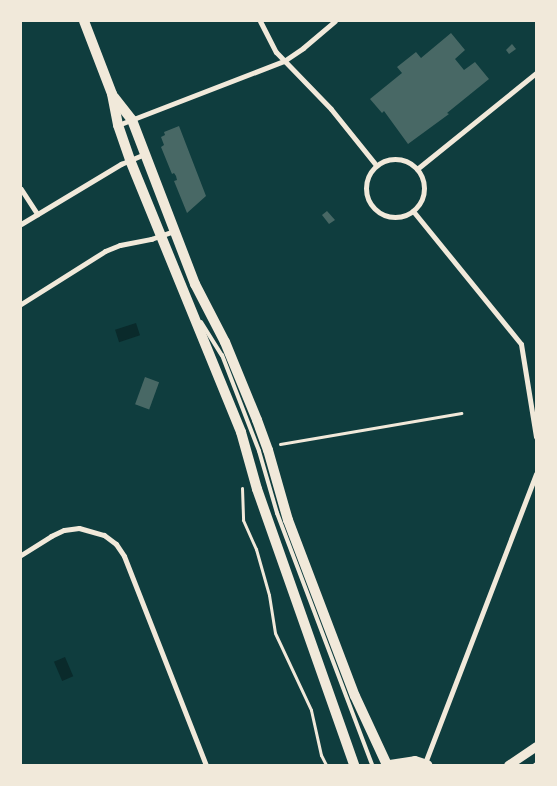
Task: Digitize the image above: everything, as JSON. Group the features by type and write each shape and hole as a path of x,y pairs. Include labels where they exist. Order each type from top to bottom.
{"main road":[{"path":"84,21 112,94 118,125 130,160 241,432 254,480 354,765"},
{"path":"112,94 132,120 196,284 225,342 257,420 268,450 288,520 355,696 388,765 402,762 426,764"}],"street":[{"path":"260,21 276,52 331,109 376,165"},
{"path":"118,125 284,60 303,48 336,21"},
{"path":"417,169 536,73"},
{"path":"21,224 130,160 144,154"},
{"path":"397,158 408,162 417,169 422,177 423,195 413,210 400,217 392,217 378,212 372,207 365,190 370,172 376,165 386,160 397,158"},
{"path":"21,189 38,214"},
{"path":"413,210 521,344 536,437"},
{"path":"21,304 105,251 120,244 175,230"},
{"path":"426,764 536,474"},
{"path":"21,555 51,536 64,530 79,528 104,535 116,544 124,556 206,765"},
{"path":"508,765 536,746"}],"lane":[{"path":"192,308 222,356 259,451 276,513 372,765"}],"path":[{"path":"278,444 462,413"},
{"path":"254,480 242,486 243,520 256,549 269,595 275,633 311,710 321,755 326,765"}],"water":[{"path":"136,323 140,335 119,342 115,330"},
{"path":"65,657 73,676 62,681 54,662"}],"building":[{"path":"451,33 465,50 455,59 464,70 475,62 489,79 447,113 449,114 408,144 384,111 382,113 370,99 402,73 397,67 416,52 421,58"},
{"path":"512,44 516,49 509,54 506,50"},
{"path":"179,126 206,196 187,213 174,181 177,180 176,176 174,173 172,174 161,147 164,145 161,137 165,135 164,132"},
{"path":"327,211 335,220 329,224 322,215"},
{"path":"145,377 159,382 149,409 135,404"}]}
